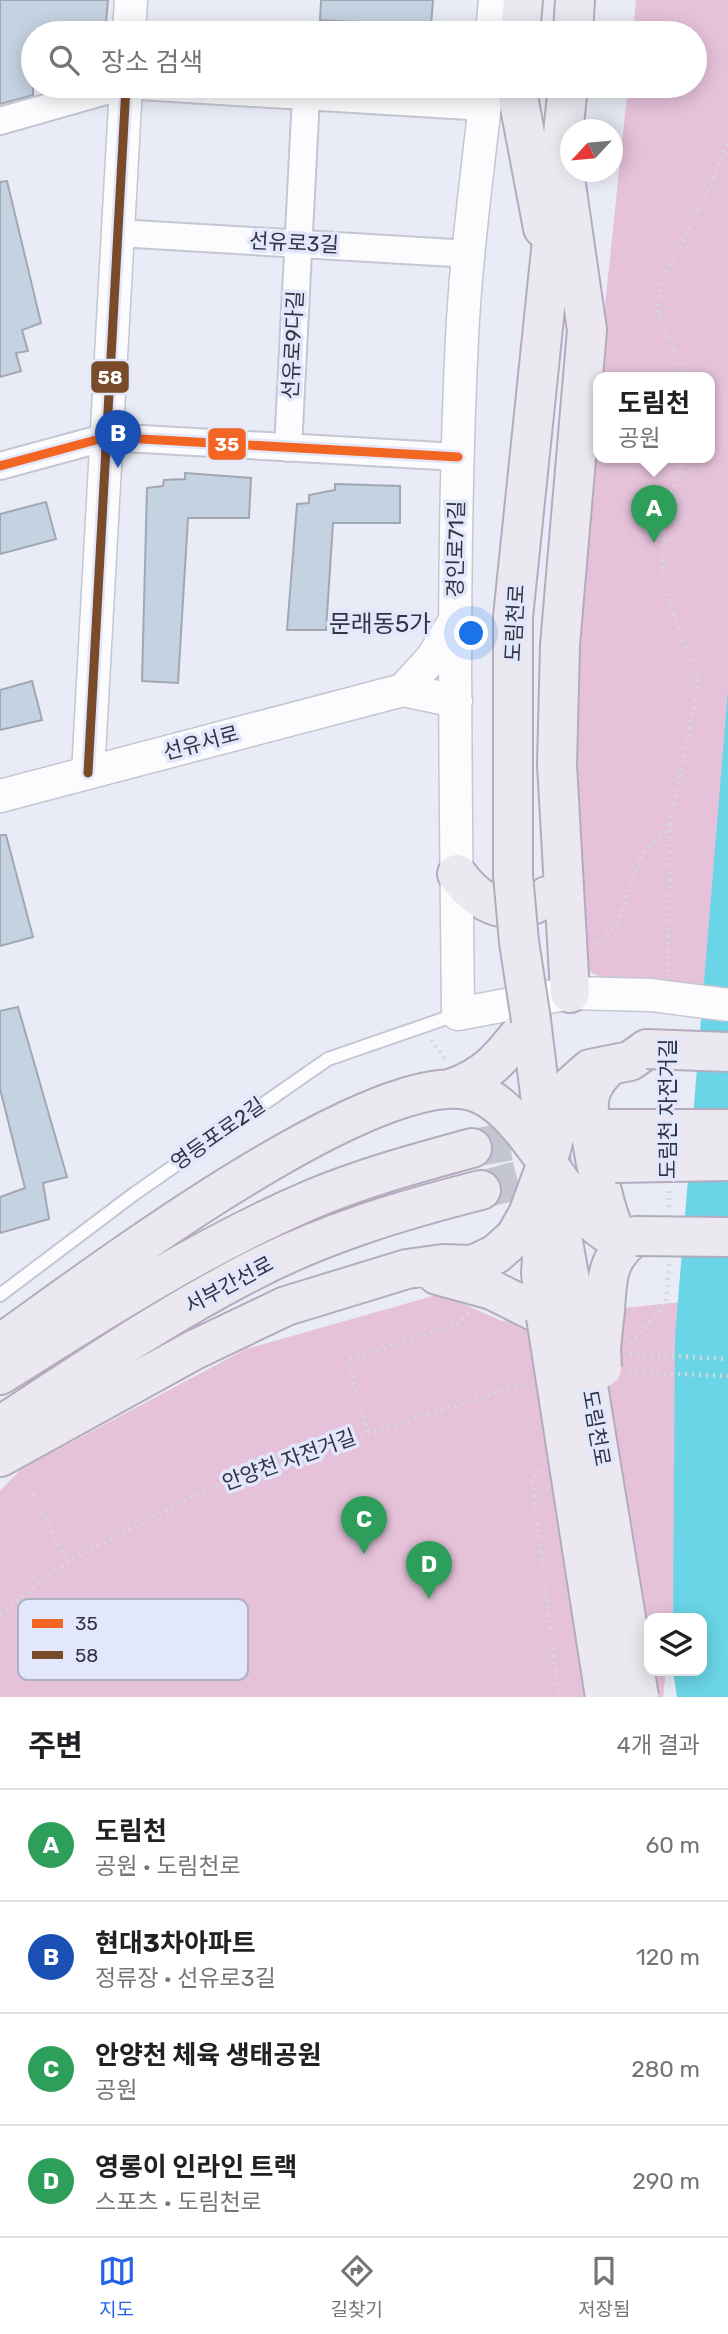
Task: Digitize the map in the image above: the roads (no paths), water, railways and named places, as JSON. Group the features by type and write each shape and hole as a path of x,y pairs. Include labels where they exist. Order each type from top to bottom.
{"main road":[{"path":"521,21 523,0"},
{"path":"574,21 575,0"},
{"path":"516,98 550,262"},
{"name":"도림천로","path":"565,119 567,98"},
{"name":"도림천로","path":"560,174 513,617 513,875 519,942 548,1160 571,1271 576,1313 605,1697"},
{"path":"566,182 587,330 560,645 557,765 570,993"},
{"path":"457,874 469,892 485,903 507,909 525,907 544,899 562,876"},
{"path":"0,1344 259,1166 369,1112 457,1081 471,1082 488,1072 531,1020 548,1042 569,1051 658,1061"},
{"path":"0,1457 247,1323 326,1292 407,1269 443,1264 473,1265 486,1260 505,1247 522,1226 548,1160 565,1098 572,1085 590,1069 613,1063 658,1061 728,1052"},
{"path":"613,1063 599,1075 589,1101 606,1213 642,1232"},
{"path":"457,1081 500,1107 548,1160 593,1220 642,1232 728,1237"},
{"path":"457,1081 485,1114 503,1221 500,1245 486,1260"},
{"path":"728,1129 612,1146 728,1161"},
{"name":"서부간선로","path":"0,1376 110,1306 229,1237 312,1199 397,1168 472,1148"},
{"name":"서부간선로","path":"0,1426 144,1332 251,1271 327,1237 421,1205 481,1190"},
{"path":"407,1269 576,1313 610,1268 619,1248 642,1232"},
{"name":"도림천로","path":"576,1313 639,1697"}],"street":[{"path":"130,21 131,0"},
{"path":"493,21 495,0"},
{"path":"0,121 82,98"},
{"path":"88,773 124,98"},
{"name":"선유로9다길","path":"288,448 306,98"},
{"name":"경인로71길","path":"458,1014 455,620 458,457 462,335 486,98"},
{"name":"선유로3길","path":"118,233 470,254"},
{"path":"0,466 107,437 458,457"},
{"path":"403,690 432,658 455,620"},
{"name":"선유서로","path":"0,796 403,690 456,701"},
{"path":"458,1014 570,993 660,987 728,1004"}],"lane":[{"name":"영등포로2길","path":"0,1296 145,1186 328,1059 458,1014"}],"water":[{"path":"728,690 728,1697 666,1697 668,1676 707,1676 707,1613 673,1613 675,1337"}],"tunnel":[{"path":"472,1148 559,1133"},
{"path":"481,1190 526,1178 615,1163"}],"place":[{"name":"현대3차아파트","path":"118,468"},
{"name":"도림천","path":"654,543"},
{"name":"안양천 체육 생태공원","path":"364,1554"},
{"name":"영롱이 인라인 트랙","path":"429,1599"}],"district":[{"name":"문래동5가","path":"380,624"}]}
